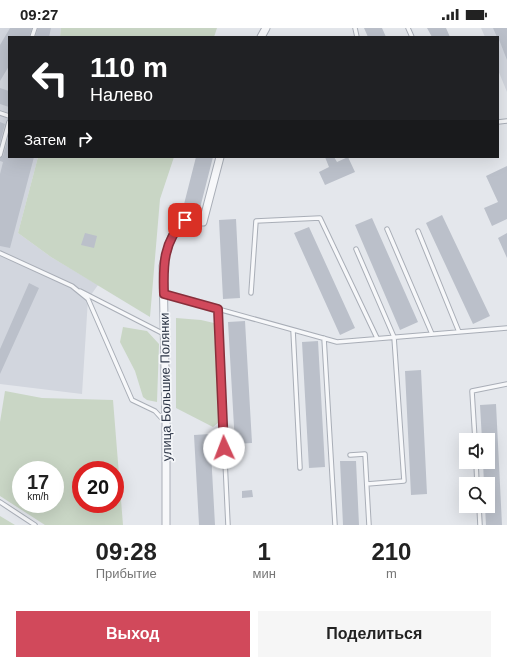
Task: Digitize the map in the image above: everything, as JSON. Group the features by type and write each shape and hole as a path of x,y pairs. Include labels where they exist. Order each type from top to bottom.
{"street":[{"name":"улица Большие Полянки","path":"166,525 163,266 166,250 173,234 185,220 189,219 203,222 220,158"}],"lane":[{"path":"0,155 8,125"},
{"path":"251,293 256,221 320,218 377,338"},
{"path":"387,228 432,334"},
{"path":"418,231 459,332"},
{"path":"356,248 394,337 404,482 367,484"},
{"path":"0,254 72,286 164,334"},
{"path":"72,286 88,298 132,400 155,411 166,424"},
{"path":"164,294 337,342 507,328"},
{"path":"218,309 228,525"},
{"path":"293,330 300,468"},
{"path":"324,338 335,525"},
{"path":"475,433 472,391 507,384"},
{"path":"350,455 365,454 369,525"},
{"path":"0,502 35,525"},
{"path":"479,513 480,525"}],"shaded area":[{"path":"0,28 61,28 60,36 8,36 8,158 38,158 18,233 51,257 98,285 88,299 82,394 0,384"},
{"path":"481,28 507,28 507,92 499,72 499,36 485,36"}],"green space":[{"path":"61,28 217,28 214,36 60,36"},
{"path":"38,158 174,158 160,199 150,317 51,257 18,233"},
{"path":"176,318 201,320 214,323 219,422 213,427 176,408"},
{"path":"123,327 147,331 159,344 157,402 147,400 143,397 135,371 120,342"},
{"path":"5,391 42,398 113,400 118,461 72,461 72,513 122,513 123,525 45,525 26,513 64,513 64,461 12,461 12,504 0,496 0,422"},
{"path":"0,516 15,525 0,525"}],"building":[{"path":"10,28 32,28 29,36 8,36 8,68 0,81 0,45"},
{"path":"38,28 51,28 49,36 35,36"},
{"path":"364,28 382,28 386,36 368,36"},
{"path":"427,28 446,28 450,36 431,36"},
{"path":"493,28 507,28 507,60 499,36 497,36"},
{"path":"0,88 8,91 8,107 0,104"},
{"path":"0,122 5,124 0,143"},
{"path":"8,138 8,158 34,158 10,248 0,246 0,174 3,162 0,161 0,158 3,156"},
{"path":"196,158 213,158 198,216 182,212"},
{"path":"325,158 335,158 337,162 348,158 355,172 325,185 319,172 329,167"},
{"path":"507,166 507,219 492,226 484,208 498,202 486,176"},
{"path":"442,215 490,316 473,324 426,223"},
{"path":"372,218 418,322 400,330 355,225"},
{"path":"236,219 240,298 223,299 219,220"},
{"path":"309,227 355,328 340,335 294,233"},
{"path":"85,233 97,236 94,248 81,245"},
{"path":"507,233 507,258 498,238"},
{"path":"29,283 39,288 0,374 0,349"},
{"path":"245,321 252,443 235,444 228,322"},
{"path":"318,341 325,467 309,468 302,342"},
{"path":"421,370 427,494 411,495 405,371"},
{"path":"496,404 502,525 486,525 485,513 495,513 495,477 484,477 483,469 495,469 495,433 482,433 480,405"},
{"path":"210,434 215,525 199,525 194,435"},
{"path":"340,461 356,461 359,525 343,525"},
{"path":"252,490 253,497 242,498 242,491"}],"route":[{"path":"185,220 173,234 166,250 163,266 164,294 218,309 224,448"}]}
